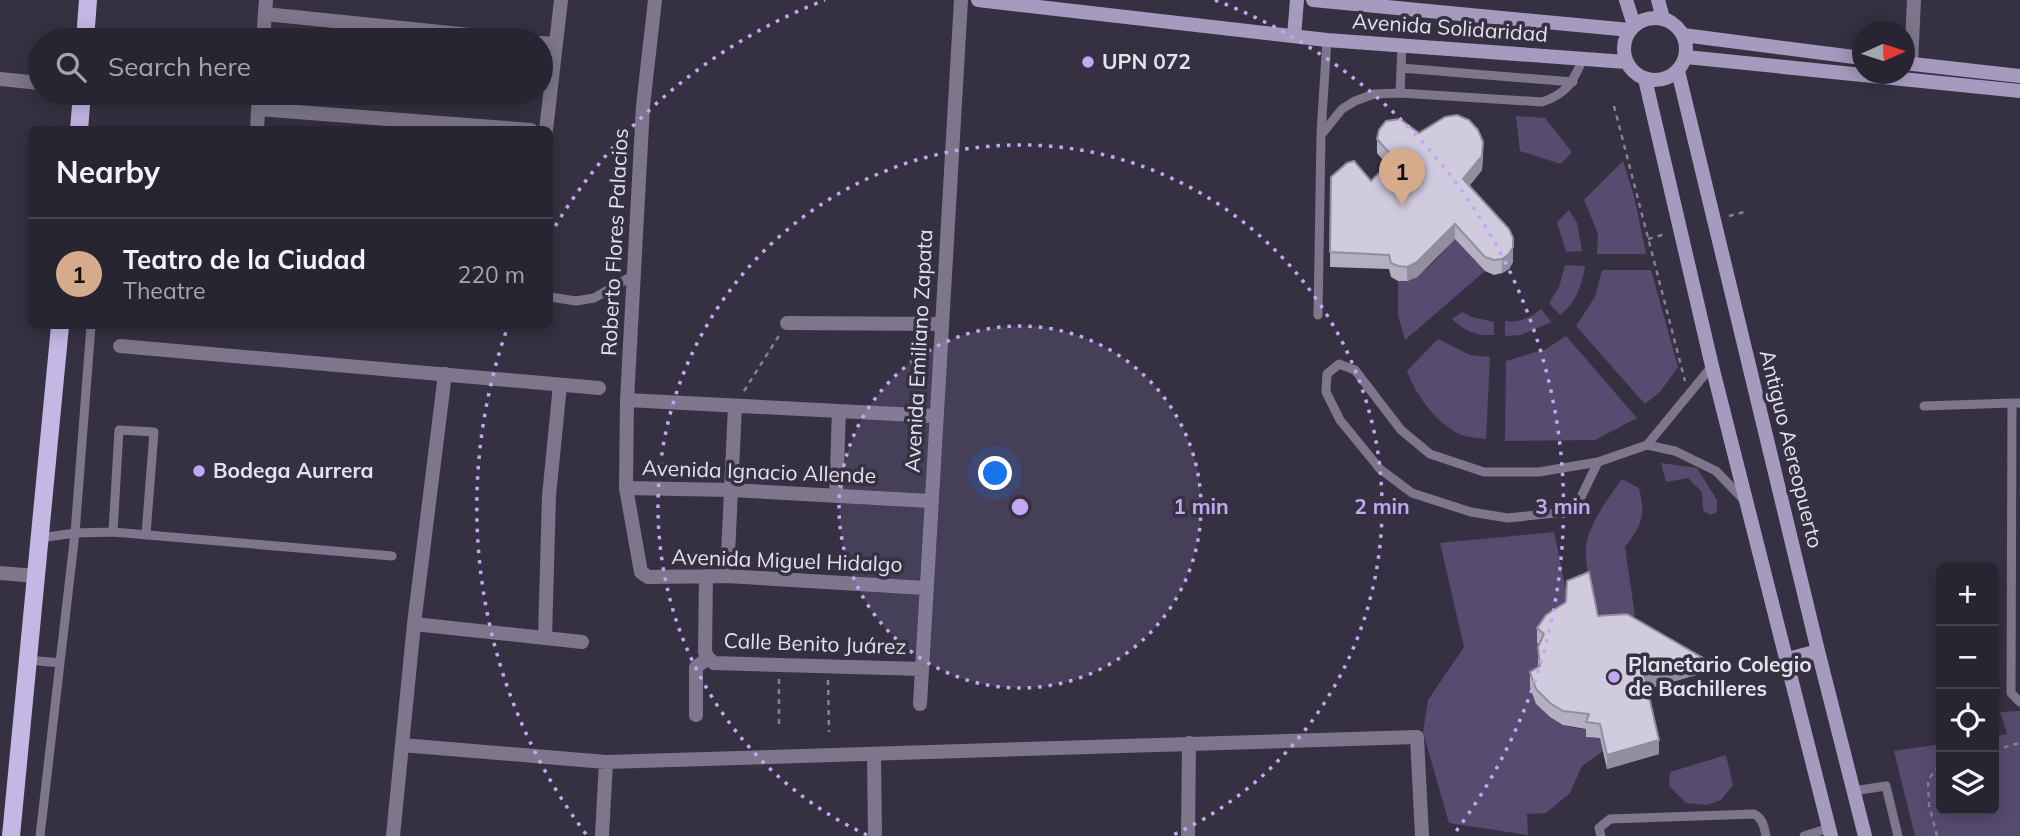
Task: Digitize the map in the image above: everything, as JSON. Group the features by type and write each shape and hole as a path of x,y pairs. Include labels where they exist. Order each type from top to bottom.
{"main road":[{"path":"86,28 89,0"},
{"name":"Avenida Solidaridad","path":"978,0 1328,40 1626,62"},
{"path":"1294,36 1297,0"},
{"name":"Avenida Solidaridad","path":"1313,0 1632,28"},
{"path":"1626,0 1632,28 1624,51 1626,62 1631,69 1645,79 1663,80 1678,71 1686,57 1686,42 1678,28 1663,18 1653,18 1632,28"},
{"path":"1658,0 1663,18"},
{"path":"1683,35 1852,57"},
{"path":"1686,57 2020,91"},
{"path":"1915,64 2020,76"},
{"name":"Antiguo Aereopuerto","path":"1678,71 1865,836"},
{"path":"1645,79 1712,366 1830,832"},
{"path":"79,126 81,105"},
{"path":"11,836 60,329"},
{"path":"1788,659 1818,651"}],"street":[{"path":"553,28 561,0"},
{"name":"Roberto Flores Palacios","path":"626,488 627,400 643,106 654,0"},
{"name":"Avenida Emiliano Zapata","path":"920,704 961,0"},
{"path":"1912,21 1914,0"},
{"path":"264,28 266,7 427,28"},
{"path":"0,79 28,82"},
{"path":"257,126 258,105"},
{"path":"546,126 547,105"},
{"path":"258,109 479,126"},
{"path":"787,323 941,324"},
{"path":"120,346 599,388"},
{"path":"393,836 414,624 444,374"},
{"path":"545,638 549,496 560,385"},
{"path":"627,400 935,416"},
{"path":"727,576 734,406"},
{"path":"836,496 839,411"},
{"name":"Avenida Ignacio Allende","path":"626,488 731,490 931,501"},
{"name":"Avenida Miguel Hidalgo","path":"626,488 640,572 648,577 727,576 925,588"},
{"path":"0,574 36,576"},
{"path":"696,715 696,667 708,659 705,652 706,576"},
{"path":"414,624 582,642"},
{"name":"Calle Benito Juárez","path":"708,659 714,663 922,669"},
{"path":"402,745 606,762 1417,737 1422,836"},
{"path":"1188,836 1189,743"},
{"path":"874,754 875,836"},
{"path":"602,836 606,762"}],"lane":[{"path":"1318,315 1321,135 1328,40"},
{"path":"1400,93 1402,45"},
{"path":"1321,135 1342,109 1374,94 1400,93 1542,103 1560,96 1573,82 1583,59"},
{"path":"1401,68 1573,82"},
{"path":"553,297 576,301 594,298 634,275"},
{"path":"40,836 75,533 91,329"},
{"path":"1598,462 1581,497 1565,512 1508,518 1471,512 1412,494 1380,469 1340,421 1326,391 1327,374 1339,364 1355,370 1401,430 1430,454 1484,472 1539,472 1598,462 1647,445 1712,366"},
{"path":"1924,406 2016,403 2017,542 2011,693 2020,702"},
{"path":"113,532 119,430 154,432 146,534"},
{"path":"1647,445 1675,451 1716,471 1749,505"},
{"path":"40,538 75,533 113,532 393,556"},
{"path":"28,660 60,663"},
{"path":"1853,791 1885,786 1898,836"},
{"path":"1601,836 1600,828 1610,819 1754,814 1759,816 1763,823 1766,836"},
{"path":"1804,836 1830,832"}],"path":[{"path":"1614,106 1689,395"},
{"path":"1714,220 1744,212"},
{"path":"1648,239 1680,230"},
{"path":"734,406 787,323"},
{"path":"779,665 779,729"},
{"path":"828,666 829,732"},
{"path":"1999,749 2020,743"},
{"path":"1936,770 1928,780 1929,805 1937,836"}],"shaded area":[{"path":"1516,116 1545,118 1572,152 1561,164 1520,151"},
{"path":"1623,161 1634,196 1646,254 1597,254 1598,234 1584,200"},
{"path":"1569,210 1577,223 1582,251 1566,252 1557,222"},
{"path":"1455,239 1485,271 1405,340 1398,315 1398,281 1422,272"},
{"path":"1565,265 1585,266 1577,293 1560,315 1549,303 1559,287"},
{"path":"1602,270 1651,270 1678,367 1660,392 1645,404 1576,326 1595,297"},
{"path":"1541,309 1551,322 1521,335 1505,336 1505,321 1524,319"},
{"path":"1462,312 1494,322 1494,335 1476,334 1461,327 1452,319"},
{"path":"1566,336 1637,418 1595,440 1505,441 1506,361 1546,349"},
{"path":"1438,339 1470,355 1490,357 1486,439 1469,437 1450,429 1427,407 1411,380 1407,371"},
{"path":"1661,463 1697,468 1717,500 1717,512 1710,515 1703,510 1702,492 1688,478 1666,482"},
{"path":"1622,479 1639,488 1642,506 1639,526 1625,547 1635,616 1602,623 1589,575 1587,539 1606,502"},
{"path":"1554,532 1567,595 1566,617 1544,648 1536,704 1560,722 1573,728 1589,729 1586,737 1600,738 1603,751 1582,766 1570,793 1546,813 1527,814 1528,835 1449,823 1423,732 1428,700 1464,647 1440,543"},
{"path":"2020,711 2020,836 1915,836 1894,751 1936,745 1936,815 1999,815 1999,735 2007,734 2000,712"},
{"path":"1726,755 1733,785 1721,800 1707,805 1686,803 1669,786 1670,772"}],"building":[{"path":"1457,115 1469,120 1478,130 1483,142 1482,156 1463,179 1509,229 1513,247 1509,254 1494,260 1485,257 1455,224 1417,262 1407,267 1391,263 1389,255 1330,252 1331,177 1347,163 1354,161 1371,181 1394,158 1377,139 1379,130 1386,121 1400,119 1419,133 1445,117"},
{"name":"Planetario Colegio de Bachilleres","path":"1589,572 1598,616 1627,614 1703,658 1644,675 1659,740 1607,755 1600,724 1586,722 1589,714 1563,711 1550,703 1536,689 1530,672 1540,666 1538,647 1544,634 1537,628 1546,615 1566,602 1567,581"}],"place":[{"name":"UPN 072","path":"1088,62"},
{"name":"Teatro de la Ciudad","path":"1402,206"},
{"name":"Bodega Aurrera","path":"199,471"},
{"name":"Planetario Colegio de Bachilleres","path":"1614,677"}]}
